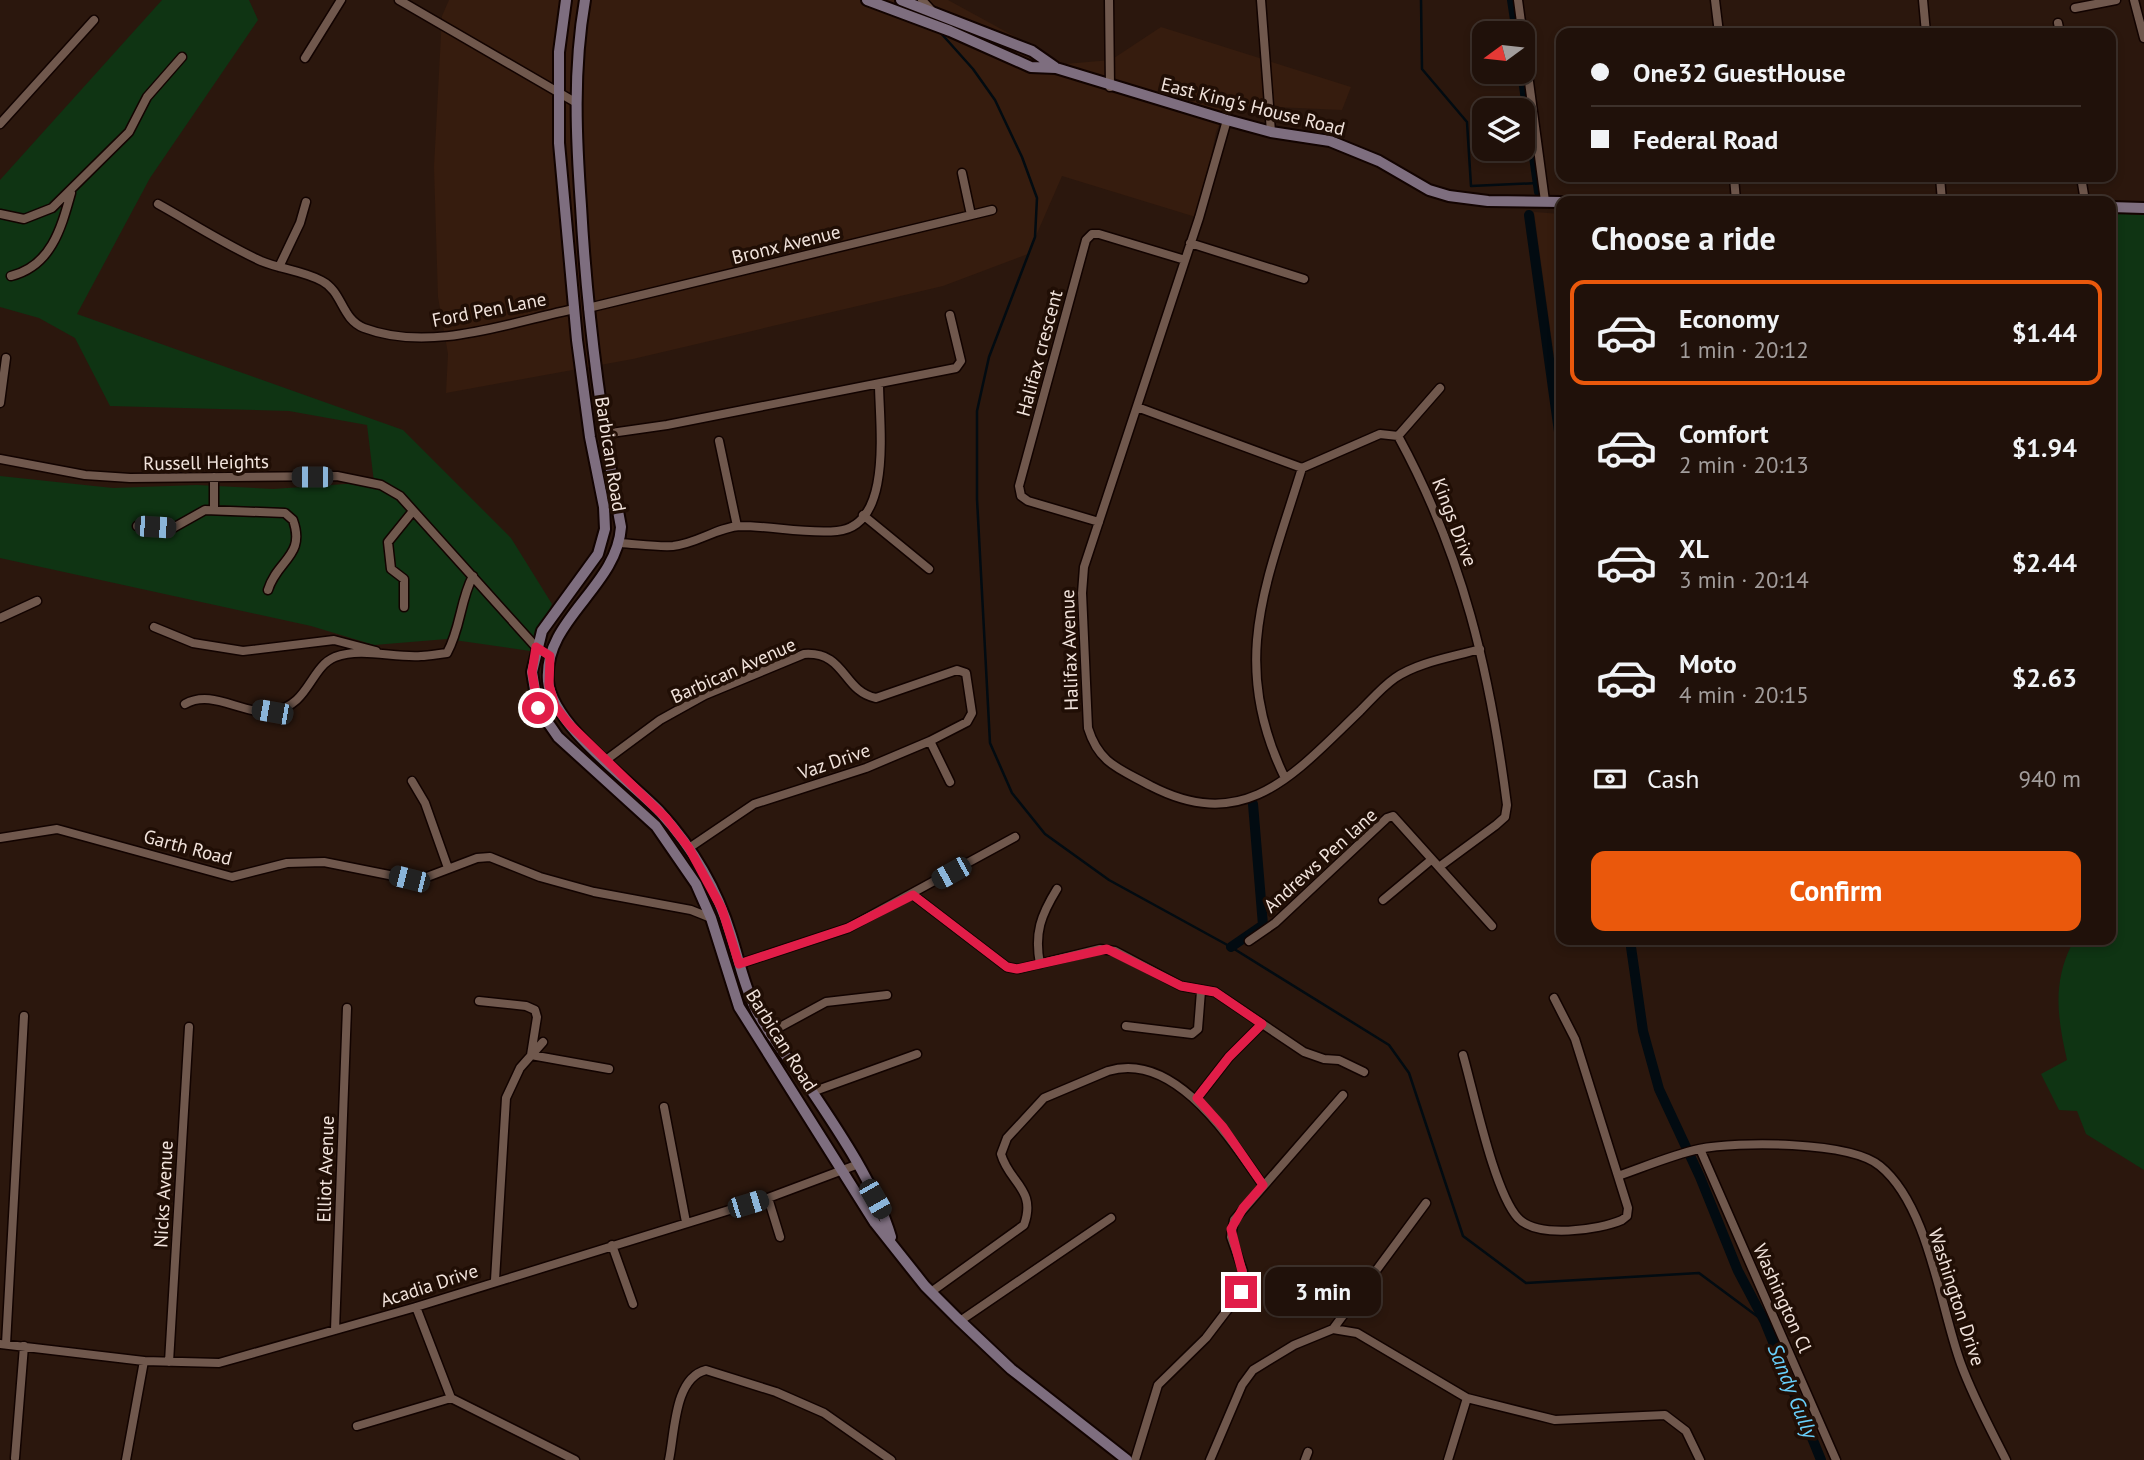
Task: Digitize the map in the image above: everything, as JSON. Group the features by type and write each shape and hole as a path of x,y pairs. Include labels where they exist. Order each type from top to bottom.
{"main road":[{"name":"Barbican Road","path":"566,0 558,91 559,143 574,309 605,530 598,554 552,613 536,647 533,688 546,722 656,826 696,884 711,918 739,1007 875,1223 892,1240 931,1292 1011,1369 1127,1460"},
{"name":"Barbican Road","path":"584,0 575,103 588,308 604,434 621,527 620,542 611,562 560,634 550,656 549,685 555,706 568,723 666,818 689,848 722,909 747,989 769,1033 812,1092 856,1165 884,1213 892,1240"},
{"name":"East King's House Road","path":"867,0 950,31 1031,67 1056,68"},
{"name":"East King's House Road","path":"901,0 927,7 1032,51 1056,68 1110,87 1271,132 1330,141 1379,161 1429,190 1489,201 1556,202"},
{"path":"2116,206 2144,208"}],"street":[{"path":"305,58 341,0"},
{"path":"399,0 575,103"},
{"path":"1109,0 1110,87"},
{"path":"1261,0 1271,132"},
{"path":"1518,0 1545,201"},
{"path":"1715,0 1718,28"},
{"path":"1923,0 1926,28"},
{"path":"2076,8 2116,0"},
{"path":"2134,0 2144,38"},
{"path":"0,124 94,20"},
{"path":"2058,23 2059,28"},
{"path":"0,214 24,219 36,217 52,208 128,132 148,97 182,57"},
{"name":"Halifax Avenue","path":"1227,120 1138,407 1084,567 1082,593 1088,727 1093,745 1109,764 1174,798 1224,806 1247,800 1300,768 1394,678 1480,649"},
{"path":"962,173 971,215"},
{"path":"11,276 34,267 44,259 62,227 72,190"},
{"path":"279,267 303,217 306,202"},
{"name":"Ford Pen Lane","path":"158,204 262,261 323,281 335,291 349,319 363,327 401,336 438,338 574,309"},
{"name":"Bronx Avenue","path":"588,308 992,210"},
{"name":"Halifax crescent","path":"1099,522 1028,501 1021,496 1019,486 1086,240 1092,234 1099,234 1185,260"},
{"path":"1190,243 1304,279"},
{"path":"604,434 667,425 956,368 961,361 950,315"},
{"path":"0,403 6,358"},
{"path":"620,542 673,546 737,526 841,531 863,515 875,498 880,478 879,384"},
{"path":"1138,407 1302,468 1380,434 1398,436 1440,388"},
{"name":"Kings Drive","path":"1398,436 1423,481 1447,541 1480,649 1496,722 1507,805 1505,817 1438,867"},
{"path":"719,441 737,526"},
{"name":"Russell Heights","path":"0,459 85,475 130,478 337,476 381,485 400,496 536,647 550,656"},
{"path":"1285,778 1265,732 1259,709 1255,674 1256,633 1262,599 1302,468"},
{"path":"214,477 214,510"},
{"path":"138,526 173,528 199,512 214,510 278,511 293,520 297,545 290,557 274,573 268,590"},
{"path":"404,607 404,579 391,569 387,554 388,542 413,510"},
{"path":"863,515 929,569"},
{"path":"154,627 193,643 243,651 334,640 387,653 419,657 447,653 456,638 465,591 473,576"},
{"path":"0,618 37,601"},
{"path":"185,704 202,697 272,712 305,695 324,665 334,658 387,653"},
{"name":"Barbican Avenue","path":"606,760 660,720 705,695 804,654 817,653 831,657 866,695 876,698 959,669 966,673 970,695"},
{"name":"Vaz Drive","path":"689,848 754,804 866,768 967,722 972,713 970,695"},
{"path":"930,741 950,782"},
{"path":"412,781 425,803 448,869"},
{"name":"Andrews Pen lane","path":"1249,941 1275,923 1387,818 1393,816 1492,926"},
{"name":"Garth Road","path":"0,838 57,830 232,877 287,863 324,862 409,879 427,877 491,857 540,877 691,910 711,918"},
{"path":"739,964 848,928 913,895 1015,836"},
{"path":"1383,900 1431,860"},
{"path":"1040,964 1036,935 1044,910 1057,890"},
{"path":"913,895 1007,967 1017,969 1107,949 1181,986 1215,992 1304,1052 1324,1059 1339,1060 1364,1072"},
{"path":"1126,1026 1192,1034 1198,1029 1200,991"},
{"path":"769,1033 826,1002 887,995"},
{"path":"1463,1055 1504,1199 1520,1221 1541,1230 1564,1231 1617,1222 1627,1216 1628,1208 1575,1040 1554,998"},
{"path":"479,1002 526,1006 535,1010 537,1017 531,1055"},
{"name":"Elliot Avenue","path":"335,1330 347,1008"},
{"path":"3,1344 24,1016"},
{"path":"1197,1098 1229,1057 1262,1024"},
{"name":"Nicks Avenue","path":"169,1362 189,1027"},
{"path":"495,1280 506,1098 511,1084 543,1042"},
{"path":"812,1092 917,1054"},
{"path":"531,1055 609,1069"},
{"path":"931,1292 1024,1225 1028,1203 1001,1154 1007,1138 1044,1098 1118,1068 1143,1070 1197,1098 1223,1127 1263,1185"},
{"path":"1135,1460 1158,1384 1206,1338 1241,1292 1244,1279 1231,1229 1243,1208 1343,1095"},
{"path":"663,1107 687,1223"},
{"name":"Washington Drive","path":"1618,1176 1700,1149 1828,1147 1861,1154 1889,1174 1914,1217 1934,1262 1961,1363 2006,1460"},
{"name":"Washington Cl","path":"1700,1149 1836,1460"},
{"name":"Acadia Drive","path":"3,1344 144,1361 219,1363 416,1307 495,1280 768,1198 856,1165"},
{"path":"768,1198 779,1237"},
{"path":"1210,1460 1242,1385 1253,1370 1294,1345 1333,1329 1426,1203"},
{"path":"960,1321 1111,1218"},
{"path":"612,1245 633,1304"},
{"path":"416,1307 450,1398"},
{"path":"1333,1329 1357,1333 1467,1398 1555,1420 1665,1415 1686,1431 1700,1460"},
{"path":"15,1458 24,1346"},
{"path":"126,1460 144,1361"},
{"path":"669,1460 681,1392 688,1379 706,1370 776,1392 824,1413 891,1460"},
{"path":"357,1426 450,1398 576,1460"},
{"path":"1448,1460 1467,1398"},
{"path":"548,1460 551,1448"}],"shaded area":[{"path":"449,0 948,0 1065,64 1111,60 1161,27 1351,87 1342,110 1227,105 1216,132 1199,218 1062,176 1028,254 943,286 633,359 446,393 448,354 438,297 434,167 442,16"},
{"path":"1534,212 1556,214 1556,370"}],"green space":[{"path":"162,0 249,0 258,20 150,178 77,314 403,430 511,538 552,604 530,651 447,639 374,645 311,626 0,558 0,476 113,488 197,485 273,489 374,482 367,425 289,411 110,406 75,338 39,318 0,307 0,180"},
{"path":"2116,213 2144,215 2144,1170 2086,1134 2077,1111 2059,1110 2041,1074 2067,1060 2058,1003 2061,975 2071,946 2116,945"}],"waterway":[{"path":"1421,0 1422,69 1467,122 1471,186 1538,183"},
{"path":"1512,0 1515,21"},
{"path":"939,31 973,69 995,100 1022,157 1037,198 1035,237 989,357 977,411 977,499 990,743 1012,793 1045,834 1109,880 1231,947 1389,1045 1409,1073 1463,1236 1526,1283 1699,1273 1765,1322"},
{"path":"1524,84 1539,192"},
{"path":"1529,215 1556,410"},
{"path":"1231,947 1263,925 1253,804"},
{"name":"Sandy Gully","path":"1631,945 1643,1031 1659,1089 1700,1177 1738,1271 1765,1322 1821,1460"}],"route":[{"path":"538,708 532,672 536,647 550,656 549,685 555,706 568,723 633,783 666,818 689,848 722,909 739,964 848,928 913,895 1007,967 1017,969 1107,949 1181,986 1215,992 1262,1024 1229,1057 1197,1098 1223,1127 1263,1185 1234,1220 1231,1229 1231,1237 1243,1271 1244,1286 1241,1292"}]}
